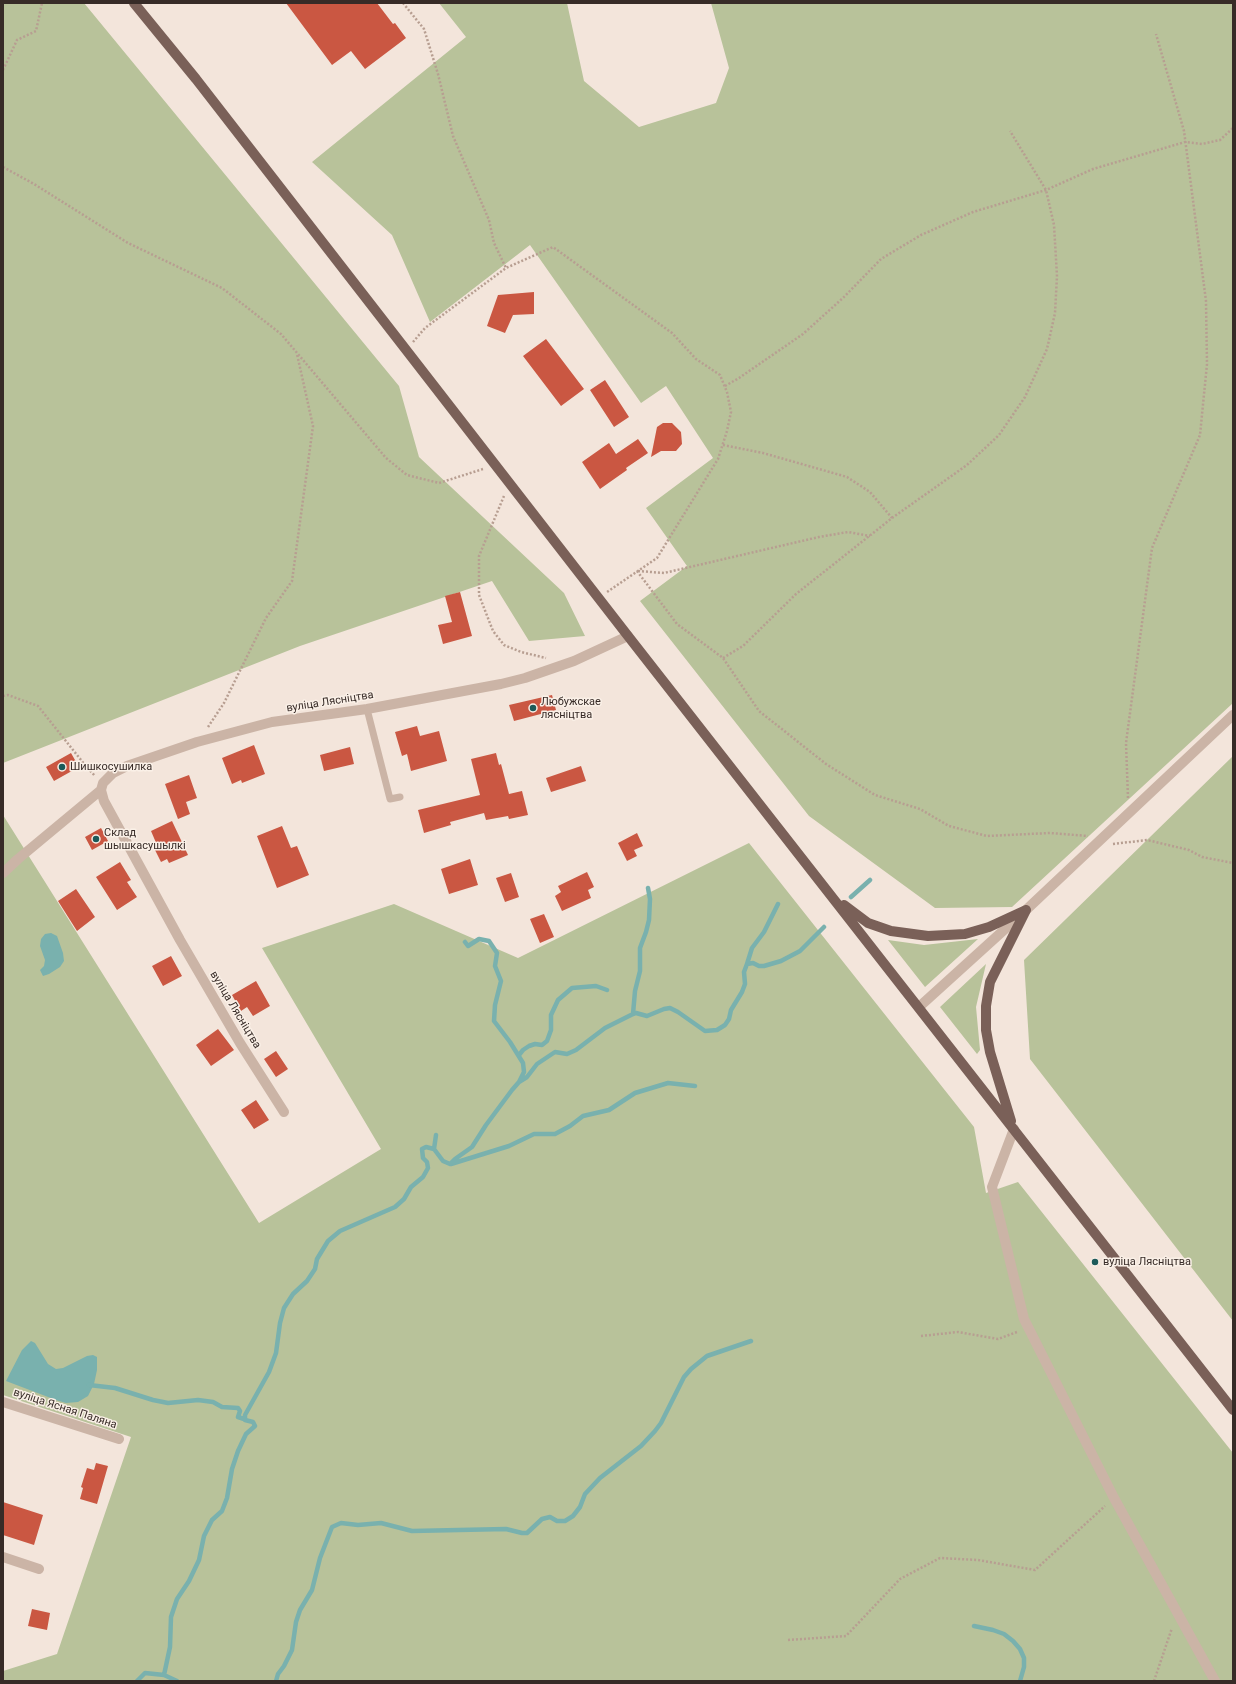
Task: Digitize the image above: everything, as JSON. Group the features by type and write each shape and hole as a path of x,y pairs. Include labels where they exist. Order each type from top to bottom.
{"main road":[{"path":"134,3 196,79 495,466 1233,1410"},
{"path":"833,897 868,923 891,931 928,936 965,934 989,927 1026,910"},
{"path":"1014,1129 990,1052 986,1030 986,1006 990,982 1026,910"}],"street":[{"name":"вуліца Лясніцтва","path":"3,873 102,787 113,773 127,766 197,742 272,722 367,709 501,684 541,674 574,661 628,636"},
{"path":"919,1007 1026,910 1233,715"},
{"name":"вуліца Лясніцтва","path":"102,787 104,801 180,940 240,1043 284,1112"},
{"path":"1014,1129 992,1187 1024,1319 1114,1498 1215,1681"},
{"name":"вуліца Ясная Паляна","path":"3,1402 119,1440"},
{"path":"3,1557 39,1569"}],"lane":[{"path":"367,709 390,799 400,797"}],"path":[{"path":"3,70 17,40 36,30 42,3"},
{"path":"403,3 424,29 438,74 453,136 489,220 494,243 506,268"},
{"path":"1129,812 1126,743 1152,548 1200,435 1206,372 1206,301 1184,142 1184,131 1156,34"},
{"path":"725,386 803,334 844,297 881,259 921,235 973,212 1046,190 1092,169 1184,142 1202,144 1220,140 1233,128"},
{"path":"723,658 743,646 796,594 892,518 967,465 998,435 1025,397 1047,349 1055,313 1057,276 1054,225 1046,190 1010,131"},
{"path":"3,167 34,184 128,243 222,288 282,334 386,458 408,475 439,484 495,466"},
{"path":"406,350 425,328 506,268 553,247 672,333 696,359 720,375 725,386 731,412 728,432 718,459 656,558 598,598"},
{"path":"197,742 224,703 266,618 292,580 313,426 297,353"},
{"path":"723,445 763,452 847,477 870,492 892,518"},
{"path":"510,484 480,556 479,595 493,631 504,645 521,652 551,658"},
{"path":"637,571 664,572 819,537 848,532 870,536"},
{"path":"637,571 677,624 723,658 759,711 826,764 875,795 920,809 948,826 987,836 1050,833 1102,837 1112,844 1147,840 1188,850 1202,858 1233,863"},
{"path":"3,696 8,695 38,706 102,787"},
{"path":"921,1336 958,1332 998,1339 1029,1328"},
{"path":"788,1640 846,1636 900,1579 940,1558 978,1560 1036,1570 1114,1498"},
{"path":"1154,1681 1177,1613"}],"green space":[{"path":"3,3 84,3 399,386 419,457 564,593 585,636 529,641 492,581 300,646 3,763"},
{"path":"439,3 567,3 584,81 639,127 716,103 729,68 711,3 1233,3 1233,703 1012,907 935,908 809,816 640,601 687,566 646,508 713,458 666,386 641,403 530,245 430,322 392,235 312,162 466,37"},
{"path":"1233,756 1233,1321 1030,1059 1024,960"},
{"path":"3,815 259,1223 381,1149 262,948 394,904 518,958 749,843 974,1127 986,1193 1018,1182 1233,1453 1233,1681 3,1681 3,1671 57,1654 131,1437 3,1395"},
{"path":"978,939 925,987 888,940 924,945"},
{"path":"986,964 976,1007 980,1050 977,1054 940,1007"}],"water":[{"path":"51,933 57,936 64,961 60,967 43,976 40,970 44,966 45,960 40,946 41,939 45,934"},
{"path":"31,1341 35,1343 48,1364 56,1369 63,1368 87,1356 93,1355 97,1357 97,1370 94,1384 88,1396 78,1402 66,1403 6,1381 22,1350"}],"building":[{"path":"286,3 377,3 406,38 365,69 351,51 332,65"},
{"path":"534,292 534,314 513,315 505,333 487,326 498,295"},
{"path":"546,339 584,389 561,406 523,356"},
{"path":"605,380 629,417 614,427 590,390"},
{"path":"663,423 672,423 681,432 682,444 676,451 661,451 651,457 657,427"},
{"path":"638,439 648,453 600,489 582,462 609,443 616,454"},
{"path":"460,592 472,636 443,644 438,625 452,622 445,596"},
{"name":"Любужскае лясніцтва","path":"552,695 556,710 514,721 509,705"},
{"path":"417,726 420,736 439,731 447,761 411,771 407,754 402,756 395,732"},
{"path":"254,745 265,774 242,783 241,780 232,784 222,758"},
{"path":"350,747 354,764 324,771 320,755"},
{"name":"Шишкосушилка","path":"71,753 79,767 54,781 46,767"},
{"path":"496,753 499,765 501,764 509,794 522,791 528,815 509,819 508,816 486,820 484,813 450,822 451,825 424,833 418,810 480,795 471,759"},
{"path":"581,766 586,781 551,792 546,778"},
{"path":"189,775 197,798 186,802 190,814 178,819 165,784"},
{"path":"172,821 188,855 169,863 167,859 161,862 153,846 157,845 151,831"},
{"path":"282,826 291,848 297,846 309,875 277,888 257,836"},
{"name":"Склад шышкасушылкі","path":"101,828 108,841 92,850 85,837"},
{"path":"637,833 643,846 634,850 637,856 627,861 618,843"},
{"path":"470,859 478,885 449,894 441,869"},
{"path":"120,862 131,880 127,882 137,897 117,910 96,877"},
{"path":"587,872 594,887 588,890 591,898 562,911 555,896 561,892 558,886"},
{"path":"511,873 519,897 505,902 496,878"},
{"path":"76,889 95,917 77,931 58,901"},
{"path":"544,914 554,937 540,943 530,919"},
{"path":"171,956 182,976 163,986 152,966"},
{"path":"256,981 270,1006 253,1016 247,1007 241,1011 232,995"},
{"path":"218,1029 234,1050 211,1066 196,1045"},
{"path":"276,1051 288,1069 276,1077 264,1059"},
{"path":"256,1100 269,1120 254,1129 241,1110"},
{"path":"96,1463 108,1466 97,1504 80,1499 83,1488 81,1487 87,1468 94,1470"},
{"path":"3,1502 43,1515 34,1545 3,1535"},
{"path":"32,1609 50,1613 47,1630 28,1626"}],"waterway":[{"path":"851,897 870,880"},
{"path":"633,1014 635,991 640,971 640,948 649,920 650,899 648,888"},
{"path":"747,964 752,948 764,932 778,904"},
{"path":"164,1675 170,1647 171,1617 177,1599 189,1581 199,1560 204,1536 212,1520 222,1511 227,1498 232,1469 238,1451 246,1434 255,1426 253,1422 245,1420 245,1415 269,1372 276,1353 280,1323 284,1308 293,1294 307,1281 315,1269 317,1259 328,1241 340,1231 395,1207 404,1199 411,1187 423,1177 428,1168 427,1162 423,1158 422,1149 426,1147 434,1149 443,1161 450,1164 472,1147 512,1090 519,1082 527,1077 537,1064 555,1052 567,1054 576,1050 605,1028 636,1013 647,1016 670,1008 705,1031 717,1030 725,1025 729,1019 731,1010 742,992 745,984 744,972 747,964 753,963 759,966 764,966 781,961 800,951 824,927"},
{"path":"465,942 468,946 479,939 489,941 497,953 495,966 501,981 495,1005 494,1021 510,1042 523,1063 524,1072 519,1082"},
{"path":"519,1055 529,1046 535,1044 542,1045 547,1041 551,1030 551,1015 558,1000 572,988 596,986 607,990"},
{"path":"451,1164 509,1146 534,1134 555,1134 570,1126 583,1116 609,1110 635,1093 668,1083 695,1086"},
{"path":"434,1149 436,1135"},
{"path":"276,1681 278,1674 292,1650 296,1622 300,1610 312,1590 320,1558 332,1527 341,1523 358,1525 381,1523 412,1531 506,1529 527,1533 542,1519 550,1517 557,1521 565,1521 573,1516 580,1507 585,1494 600,1478 641,1446 655,1431 661,1423 684,1377 691,1369 707,1356 751,1341"},
{"path":"89,1385 115,1388 168,1403 198,1400 213,1402 222,1407 238,1408 240,1411 238,1417 244,1419"},
{"path":"974,1626 1004,1634 1020,1649 1024,1658 1024,1667 1020,1681"},
{"path":"137,1681 145,1673 164,1675 177,1681"}],"place":[{"name":"Любужскае лясніцтва","path":"533,708"},
{"name":"Шишкосушилка","path":"62,767"},
{"name":"Склад шышкасушылкі","path":"96,839"},
{"name":"вуліца Лясніцтва","path":"1095,1262"}]}
